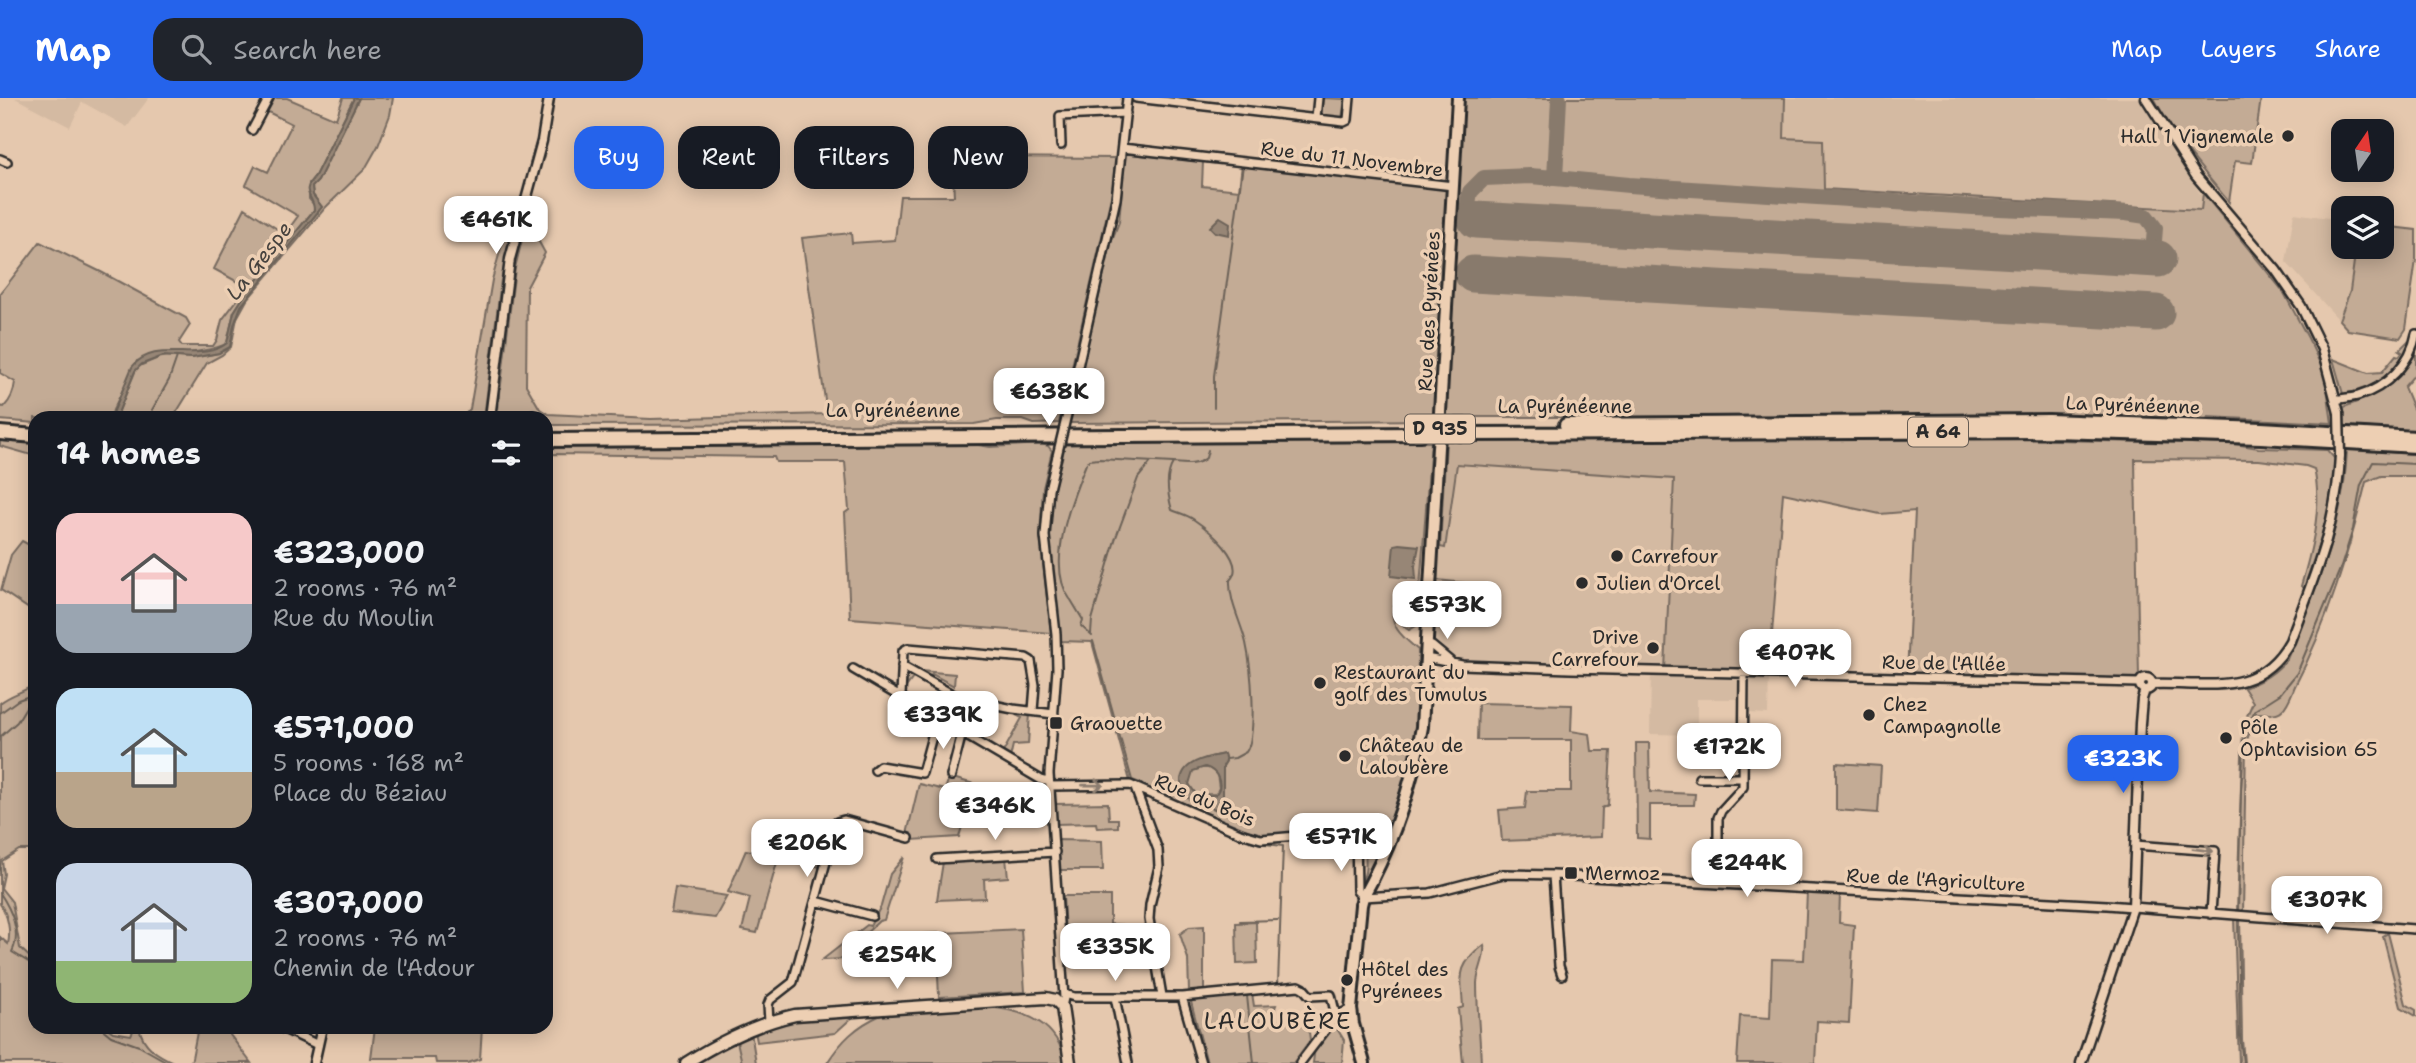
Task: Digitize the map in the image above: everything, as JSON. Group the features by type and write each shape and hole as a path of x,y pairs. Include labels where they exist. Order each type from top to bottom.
{"highway":[{"name":"La Pyrénéenne","path":"1460,430 2049,421 2416,438"},
{"path":"0,425 28,427"},
{"name":"La Pyrénéenne","path":"553,440 1419,430"},
{"name":"La Pyrénéenne","path":"553,432 2054,431 2416,446"},
{"path":"0,433 28,435"}],"main road":[{"name":"Rue des Pyrénées","path":"1426,652 1458,98"},
{"name":"D 935","path":"1364,1063 1352,1015 1363,897 1401,807 1419,745 1426,652"},
{"path":"686,1063 742,1032 795,1015 1046,998 1060,1000 1070,1063"}],"street":[{"path":"252,130 268,98"},
{"path":"491,411 510,259 542,141 550,98"},
{"path":"1127,98 1116,199 1049,489 1045,536 1056,634 1057,669 1050,783 1060,1000 1074,997 1182,997 1299,986 1310,996 1331,995 1336,1016"},
{"path":"1136,98 1344,122 1348,120 1350,98"},
{"path":"1316,118 1318,98"},
{"path":"2081,1063 2133,907 2141,707 2146,685 2237,682 2263,674 2282,655 2290,641 2325,547 2338,491 2339,413 2322,349 2308,319 2289,287 2210,194 2170,139 2146,98"},
{"path":"1061,145 1060,116 1125,113"},
{"name":"Rue du 11 Novembre","path":"1122,148 1453,186"},
{"path":"2336,400 2358,396 2392,376 2405,362 2415,343 2416,334"},
{"path":"1426,652 1432,646 1453,664"},
{"path":"901,696 904,651 908,648 1029,659 1035,685 1033,711"},
{"name":"Rue de l'Allée","path":"1426,652 1453,664 2146,685"},
{"path":"902,666 959,698 1054,713"},
{"path":"853,669 1050,783"},
{"path":"1718,884 1718,818 1721,811 1741,791 1743,778 1744,673"},
{"path":"875,771 880,766 922,773 937,718"},
{"path":"951,776 962,733"},
{"path":"1709,739 1743,739"},
{"path":"1699,778 1743,778"},
{"name":"Rue du Bois","path":"1050,783 1130,785 1240,833 1261,839 1356,833 1390,836"},
{"path":"1135,788 1158,850 1159,867 1149,919 1162,996"},
{"path":"769,1022 770,1000 793,982 838,821 844,820 909,838"},
{"path":"1356,833 1357,891 1363,897"},
{"path":"2135,845 2215,851 2211,914"},
{"path":"937,859 1055,852"},
{"name":"Rue de l'Agriculture","path":"1363,897 1430,892 1503,874 1553,875 2133,907 2414,929"},
{"path":"1553,875 1559,966 1562,975"},
{"path":"816,901 872,916"},
{"path":"1115,997 1128,1063"},
{"path":"1182,997 1202,1063"},
{"path":"1300,1063 1336,1016 1352,1015"},
{"path":"295,1034 318,1045"},
{"path":"314,1063 320,1034"}],"shaded area":[{"path":"15,98 149,98 127,127 82,102 70,127"},
{"path":"273,98 287,98 336,119 343,98 354,98 309,183 309,199 315,206 314,210 244,296 234,312 227,343 198,352 137,361 113,411 28,411 28,422 0,420 0,406 4,407 9,402 15,382 0,373 0,294 40,242 186,318 190,325 179,342 182,346 213,346 222,320 247,287 214,269 245,208 285,234 298,216 246,185 255,166 268,172 292,124 266,111"},
{"path":"354,98 359,98 318,181 312,187 313,195 322,207 241,306 230,347 219,353 192,358 163,356 142,364 135,371 119,411 114,411 132,367 142,358 165,352 204,352 227,343 234,312 244,296 314,210 308,187"},
{"path":"359,98 393,98 390,115 378,146 365,169 325,208 247,300 237,318 233,335 237,313 246,299 322,207 313,195 312,187 318,181"},
{"path":"1323,98 1345,99 1342,119 1321,115"},
{"path":"1464,98 2140,98 2201,195 2265,276 1453,326"},
{"path":"1464,98 1785,98 1784,138 1823,140 1824,189 2201,210 2203,193 2283,291 2325,374 2332,423 2208,417 2206,420 1446,417"},
{"path":"2154,98 2261,98 2252,163 2235,161 2229,202 2179,139"},
{"path":"1125,153 1203,162 1202,186 1239,190 1242,164 1448,190 1441,269 1443,274 1435,420 1069,423 1112,240 1119,222"},
{"path":"1028,157 1118,158 1059,423 1034,424 1023,420 997,420 974,424 553,425 553,414 651,419 827,414 802,238 851,233 852,243 895,240 900,196 954,196 954,189 1028,189"},
{"path":"2294,213 2331,218 2331,259 2354,259 2350,291 2339,320 2286,262"},
{"path":"1220,217 1230,223 1229,235 1215,232 1210,227"},
{"path":"527,220 545,253 527,287 526,385 543,411 498,411 515,268"},
{"path":"507,226 513,227 501,280 485,411 468,411 492,280"},
{"path":"2394,227 2416,230 2416,260 2406,329 2400,338 2348,330 2339,320 2350,291 2354,259 2394,259"},
{"path":"233,338 231,347 207,363 177,411 119,411 137,367 163,356 192,358 219,353"},
{"path":"2407,342 2409,345 2405,355 2392,372 2374,384 2343,394 2333,359 2368,373 2382,372 2396,355 2399,356 2402,352 2399,350"},
{"path":"2416,353 2416,373 2404,387 2413,409 2416,410 2416,431 2345,426 2344,407 2385,388"},
{"path":"2018,439 2235,444 2258,448 2327,450 2336,460 2335,477 2325,525 2304,588 2301,586 2317,513 2314,469 2259,460 2135,459 2139,679 1907,674 1915,511 1880,514 1783,493 1769,672 1665,670 1674,479 1457,464 1445,548 1440,547 1446,441"},
{"path":"0,440 28,442 28,454 0,446"},
{"path":"1064,442 1431,442 1420,587 1405,592 1393,607 1397,629 1418,650 1417,722 1414,747 1388,829 1354,827 1353,830 1281,837 1259,835 1130,781 1092,642 1061,641 1048,533 1052,497","holes":["1224,754 1226,761 1223,766 1223,803 1228,809 1243,813 1243,817 1230,815 1194,801 1181,779 1188,768 1205,759"]},
{"path":"967,443 990,447 1042,444 1048,446 1052,451 1043,488 1040,536 1051,633 850,618 845,513 849,510 845,462 776,462 774,457 553,454 553,448"},
{"path":"2347,449 2416,454 2416,476 2381,476 2366,482 2345,560 2327,612 2290,699 2279,712 2256,713 2246,743 2243,913 2237,912 2243,725 2253,702 2244,688 2268,676 2287,659 2327,557 2345,478"},
{"path":"1456,463 1674,479 1665,670 1769,672 1768,714 1748,713 1748,699 1697,699 1697,735 1650,734 1651,670 1466,663 1446,656 1434,643 1435,604 1440,547 1445,548"},
{"path":"22,541 28,544 28,608 1,590 11,555"},
{"path":"1394,545 1419,546 1415,566 1416,579 1391,576"},
{"path":"1437,580 1485,587 1477,591 1438,589"},
{"path":"1412,593 1419,594 1418,625 1409,630 1401,621 1400,613 1402,601"},
{"path":"1436,595 1481,598 1485,602 1440,601 1435,604"},
{"path":"906,671 958,701 989,707 983,718 913,678 907,686 907,677 904,678"},
{"path":"921,671 955,674 954,686 932,674 930,677"},
{"path":"28,688 28,850 19,850 2,861 4,874 1,888 12,902 20,948 28,955 28,1034 141,1034 157,1053 175,1063 0,1063 0,937 8,944 9,934 7,918 0,904 0,703"},
{"path":"1478,703 1572,705 1571,731 1590,734 1592,751 1611,751 1608,805 1602,808 1601,837 1502,841 1499,810 1525,808 1527,791 1571,791 1571,740 1477,740"},
{"path":"1017,712 1030,713 1028,744 1013,745 1010,758 1002,754 1022,718 1016,715"},
{"path":"1636,743 1649,743 1650,792 1695,794 1694,805 1650,805 1650,839 1637,838"},
{"path":"1224,754 1226,761 1223,766 1223,803 1228,809 1244,813 1244,817 1197,802 1186,797 1183,792 1181,782 1185,769 1196,761","holes":["1205,767 1218,778 1218,791 1215,795 1196,794 1189,784 1193,771"]},
{"path":"1836,763 1881,766 1878,813 1836,810"},
{"path":"1197,768 1209,768 1217,774 1219,788 1216,794 1199,795 1193,792 1189,784 1190,773"},
{"path":"949,777 974,784 959,837 912,840 913,836 907,834 919,784 945,790"},
{"path":"1108,803 1109,819 1118,819 1118,827 1097,828 1096,823 1055,824 1055,804"},
{"path":"1057,840 1102,841 1103,870 1059,870"},
{"path":"1369,841 1384,841 1360,889 1365,872"},
{"path":"746,850 822,864 821,867 778,859 757,933 742,930 750,898 728,892"},
{"path":"904,857 884,920 879,921 862,937 1021,929 1025,992 939,997 937,955 822,960 867,925 870,926 881,906 890,874"},
{"path":"1006,858 1008,877 984,879 985,898 937,900 943,862"},
{"path":"675,888 727,896 715,918 671,913"},
{"path":"1807,892 1840,894 1839,923 1854,925 1849,1023 1817,1021 1815,1063 1737,1063 1740,1016 1770,1018 1772,959 1804,960"},
{"path":"1063,896 1110,896 1110,924 1123,925 1122,935 1065,934"},
{"path":"2240,917 2244,1063 2239,1063 2234,918"},
{"path":"1256,922 1257,963 1237,964 1236,923"},
{"path":"1204,926 1204,990 1189,992 1188,959 1180,934 1189,927"},
{"path":"2388,933 2406,1004 2416,1010 2416,1016 2401,1007 2383,936"},
{"path":"1484,945 1477,983 1481,1063 1463,1063 1458,1009 1463,1007 1462,972 1469,959"},
{"path":"1252,993 1254,1006 1276,1005 1274,1011 1277,1022 1287,1021 1288,1017 1307,1016 1310,1040 1293,1063 1207,1063 1190,998"},
{"path":"989,1007 1016,1012 1038,1021 1056,1038 1066,1063 827,1063 850,1035 881,1015"},
{"path":"820,1015 855,1015 835,1033 757,1042 755,1031"},
{"path":"1334,1024 1344,1040 1342,1063 1313,1063 1315,1047"},
{"path":"751,1032 756,1063 742,1063 736,1037"},
{"path":"197,1034 229,1034 251,1063 191,1063"},
{"path":"374,1034 482,1034 480,1059 468,1063 436,1063 435,1058 371,1058"},
{"path":"736,1037 742,1063 691,1063"}],"waterway":[{"path":"1122,107 1123,98"},
{"path":"1214,408 1214,376 1243,165"},
{"path":"152,410 169,380 177,357"},
{"path":"1208,450 1206,458 1199,462 1173,463 1168,486 1172,510 1191,518 1208,530 1224,547 1234,564 1230,588 1248,653 1253,716 1250,743 1246,752 1226,759"},
{"path":"1070,599 1063,585 1060,551 1068,513 1089,460 1173,463"},
{"path":"1091,634 1092,620 1115,540 1138,478 1151,462"},
{"path":"2238,911 2241,791 2247,727 2255,710 2280,694 2297,673 2341,567 2353,529 2361,485 2373,462 2416,464"},
{"path":"1071,600 1083,620 1081,626 1092,636"},
{"path":"1093,641 1132,780 1143,784 1145,788"},
{"name":"La Gespe","path":"0,713 28,696"},
{"path":"0,737 17,722 28,704"},
{"path":"1151,800 1163,804"},
{"path":"1240,837 1257,843 1283,846 1278,984"},
{"name":"La Gespe","path":"0,864 0,873"},
{"name":"La Gespe","path":"0,893 15,929 12,952 28,962"},
{"path":"2238,919 2243,1063"},
{"path":"1240,921 1278,920"},
{"path":"1247,996 1254,1063"},
{"name":"La Gespe","path":"109,1034 139,1046 169,1063"}],"taxiway":[{"path":"1466,216 1470,192 1484,178 1555,178 1559,98"},
{"path":"1555,178 1973,207 2126,213 2146,216 2155,228 2153,254"}],"runway":[{"path":"1476,220 2158,259"},
{"path":"1473,274 2156,313"}],"place":[{"name":"Hall 1 Vignemale","path":"2288,136"},
{"name":"Carrefour","path":"1617,556"},
{"name":"Julien d'Orcel","path":"1582,583"},
{"name":"Drive Carrefour","path":"1653,648"},
{"name":"Restaurant du golf des Tumulus","path":"1320,683"},
{"name":"Chez Campagnolle","path":"1869,715"},
{"name":"Graouette","path":"1056,723"},
{"name":"Pôle Ophtavision 65","path":"2226,738"},
{"name":"Château de Laloubère","path":"1345,756"},
{"name":"Mermoz","path":"1571,873"},
{"name":"Hôtel des Pyrénees","path":"1347,980"}],"district":[{"name":"LALOUBÈRE","path":"1278,1021"}]}
